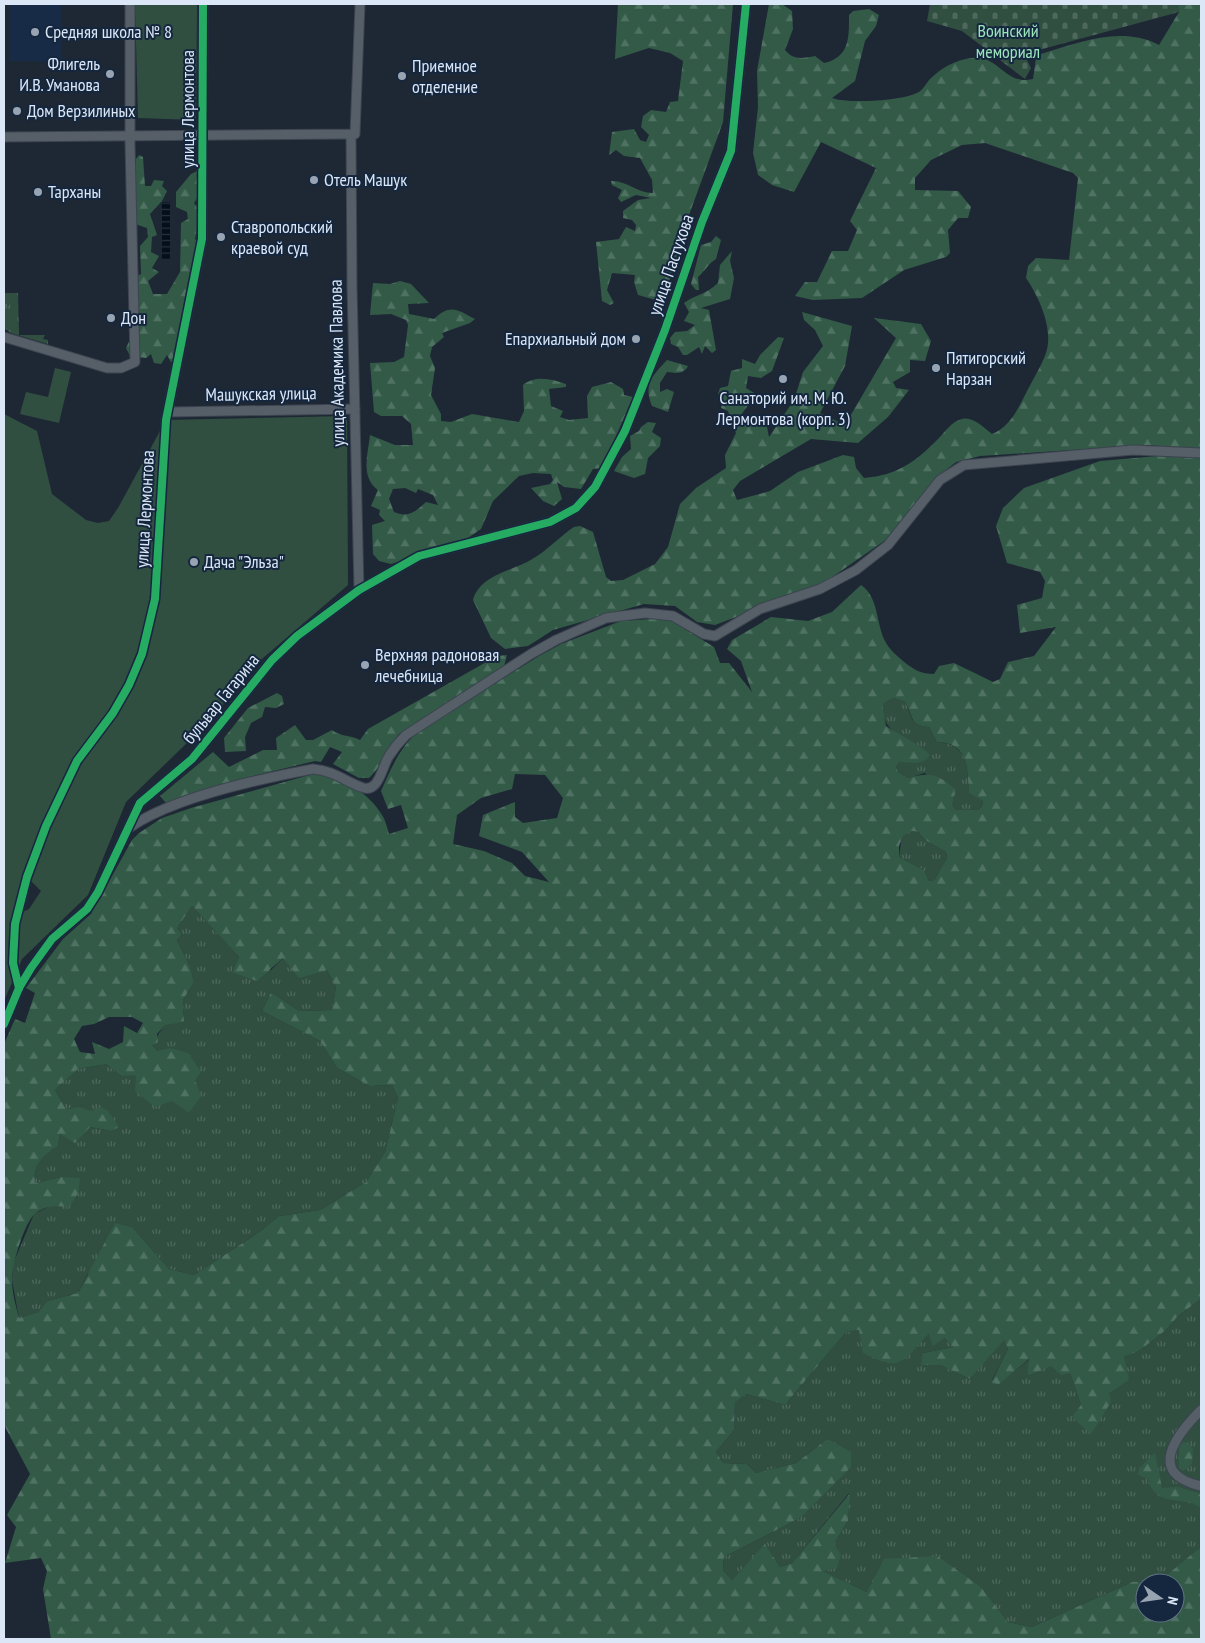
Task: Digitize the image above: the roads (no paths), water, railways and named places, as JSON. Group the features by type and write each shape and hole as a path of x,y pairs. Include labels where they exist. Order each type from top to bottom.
{"street":[{"path":"4,337 107,368 121,368 135,362 130,4"},
{"name":"улица Лермонтова","path":"19,988 13,963 15,924 27,877 46,826 77,761 113,713 129,685 142,654 155,599 165,429 202,239 203,4"},
{"name":"улица Академика Павлова","path":"359,590 355,409 354,132 360,4"},
{"name":"улица Пастухова","path":"566,514 581,504 595,487 625,431 665,330 702,222 731,151 746,4"},
{"path":"4,137 354,132"},
{"name":"Машукская улица","path":"169,412 355,409"},
{"path":"126,829 144,817 178,804 313,769 329,770 363,788 370,788 378,781 388,757 406,735 556,640 606,618 645,613 673,616 704,634 714,636 760,609 820,589 856,570 888,545 940,480 964,465 1133,450 1201,453"},
{"name":"бульвар Гагарина","path":"4,1024 19,988 52,940 87,909 98,892 126,829 140,804 192,759 272,660 297,636 359,590 419,556 530,529 566,514"},
{"path":"1201,1410 1173,1443 1170,1456 1173,1472 1178,1478 1201,1486"}],"place":[{"name":"Средняя школа № 8","path":"35,32"},
{"name":"Флигель И.В. Уманова","path":"110,74"},
{"name":"Приемное отделение","path":"402,76"},
{"name":"Дом Верзилиных","path":"17,111"},
{"name":"Отель Машук","path":"314,180"},
{"name":"Тарханы","path":"38,192"},
{"name":"Ставропольский краевой суд","path":"221,237"},
{"name":"Дон","path":"111,318"},
{"name":"Епархиальный дом","path":"636,339"},
{"name":"Пятигорский Нарзан","path":"936,368"},
{"name":"Санаторий им. М. Ю. Лермонтова (корп. 3)","path":"783,379"},
{"name":"Дача \"Эльза\"","path":"194,562"},
{"name":"Верхняя радоновая лечебница","path":"365,665"}],"park label":[{"name":"Воинский мемориал","path":"1008,41"}]}
